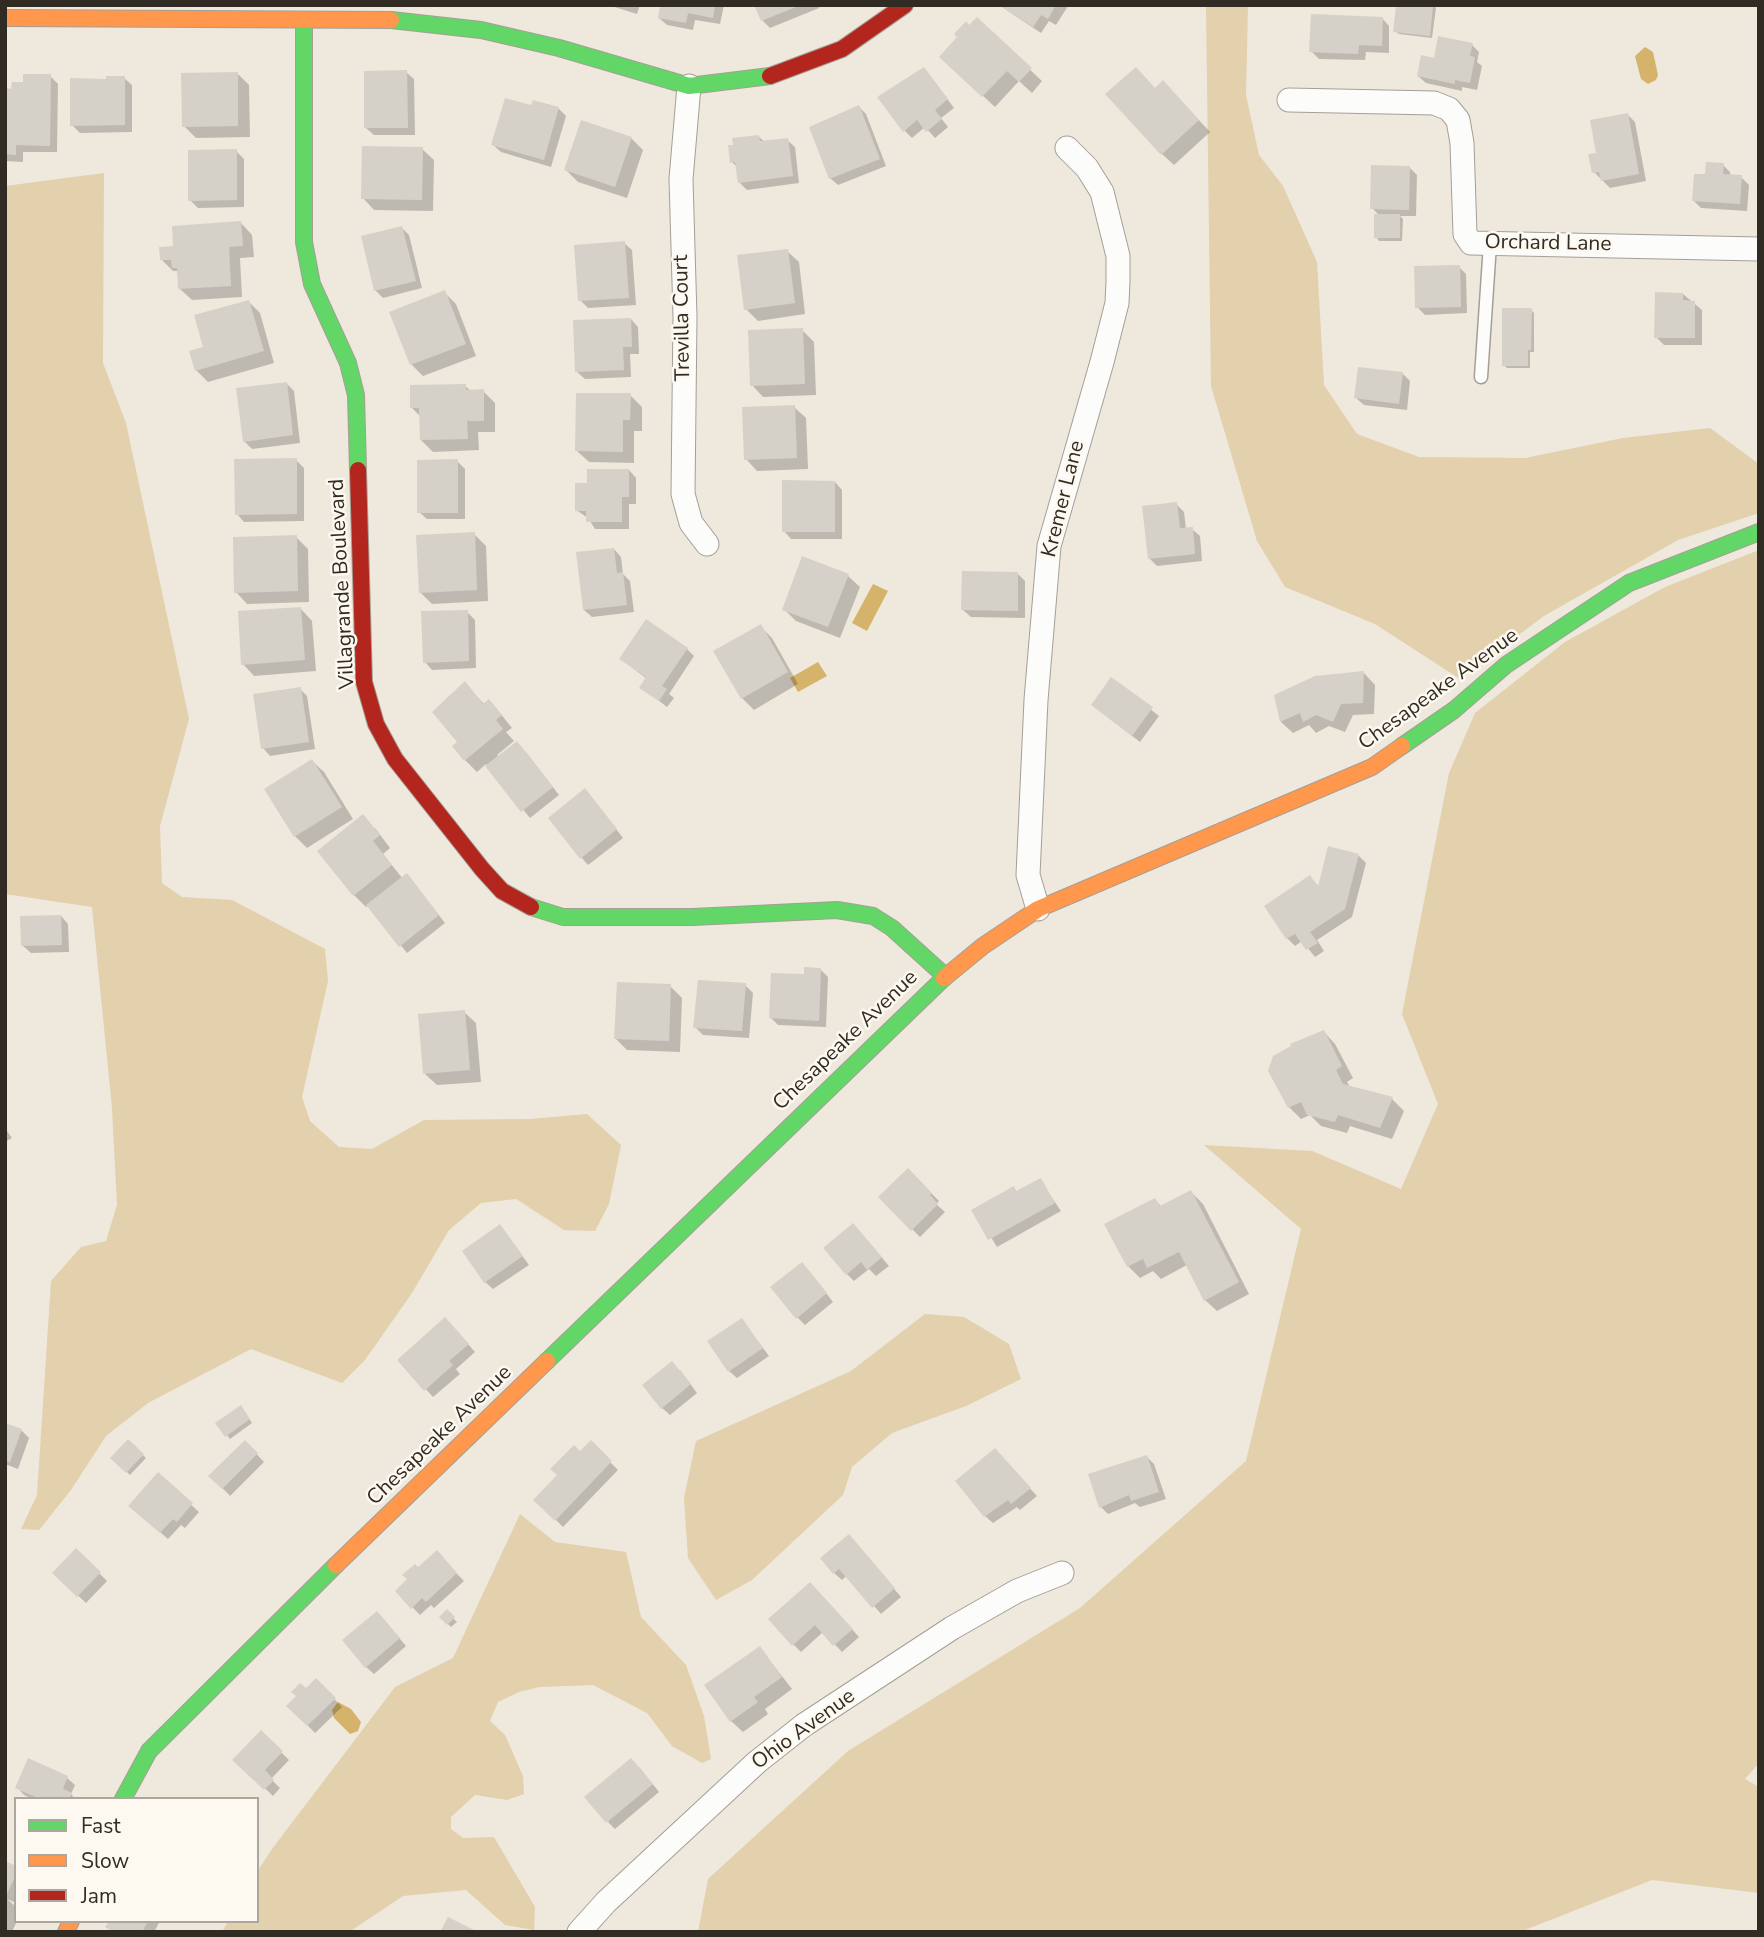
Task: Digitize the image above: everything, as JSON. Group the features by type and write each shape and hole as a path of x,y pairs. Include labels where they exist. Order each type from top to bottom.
{"street":[{"path":"5,18 387,20 481,30 559,48 640,74 689,86 767,77 842,49 905,5"},
{"name":"Villagrande Boulevard","path":"304,21 304,243 312,284 348,363 356,395 364,682 376,724 395,759 482,869 502,891 522,904 564,917 693,917 837,910 873,916 892,928 945,976"},
{"name":"Trevilla Court","path":"689,86 681,179 685,317 683,494 691,523 708,544"},
{"name":"Orchard Lane","path":"1289,100 1434,103 1449,109 1458,120 1462,143 1466,239 1471,243 1759,249"},
{"name":"Kremer Lane","path":"1038,909 1028,875 1036,700 1049,546 1102,362 1116,303 1118,281 1118,256 1102,192 1087,167 1067,148"},
{"name":"Chesapeake Avenue","path":"124,1797 140,1762 179,1719 945,976 1038,909 1178,847 1340,783 1372,767 1396,753 1454,710 1506,665 1629,583 1715,547 1759,532"},
{"name":"Ohio Avenue","path":"579,1932 606,1902 757,1762 804,1725 952,1628 1017,1591 1062,1573"}],"lane":[{"path":"1481,377 1490,244"}],"shaded area":[{"path":"1206,5 1248,5 1246,95 1259,155 1283,186 1317,262 1324,385 1357,434 1419,457 1525,458 1623,438 1710,428 1759,464 1759,513 1678,540 1544,616 1460,679 1375,624 1285,587 1257,541 1211,386"},
{"path":"1645,47 1653,52 1658,75 1656,80 1648,84 1641,79 1635,56"},
{"path":"104,173 103,363 126,423 189,719 160,826 162,883 182,897 232,900 325,949 328,981 302,1097 310,1121 339,1147 372,1149 424,1120 530,1119 587,1114 621,1145 609,1204 595,1231 564,1230 516,1199 481,1203 449,1230 412,1293 365,1360 342,1383 251,1349 148,1403 106,1436 71,1490 39,1530 21,1529 37,1495 51,1281 81,1247 106,1241 117,1205 112,1108 92,907 5,894 5,186"},
{"path":"1759,550 1759,1763 1745,1779 1759,1787 1759,1893 1652,1880 1520,1932 698,1932 708,1879 848,1751 1080,1608 1246,1461 1301,1229 1204,1145 1312,1151 1401,1189 1438,1104 1402,1014 1449,773 1475,713 1565,642 1665,587"},
{"path":"873,584 888,591 867,631 852,623"},
{"path":"818,662 827,676 798,692 790,678"},
{"path":"925,1314 964,1317 1009,1344 1021,1379 966,1406 892,1433 852,1467 843,1495 752,1580 716,1600 688,1558 684,1498 696,1441 851,1371"},
{"path":"520,1514 555,1542 626,1552 641,1617 686,1665 704,1716 711,1759 702,1763 672,1746 647,1713 593,1685 540,1687 519,1692 498,1702 490,1721 505,1735 523,1776 524,1794 507,1800 475,1795 451,1817 451,1829 463,1838 494,1837 535,1907 534,1930 505,1925 466,1890 403,1896 349,1932 222,1932 227,1923 259,1923 259,1869 395,1687 453,1658"},
{"path":"338,1702 351,1709 361,1722 358,1731 350,1734 334,1718 332,1710"}],"building":[{"path":"660,5 715,5 713,18 688,13 686,23 658,18"},
{"path":"754,5 801,5 761,21"},
{"path":"999,5 1056,5 1048,19 1041,15 1033,27"},
{"path":"1396,5 1433,5 1430,36 1393,32"},
{"path":"1311,14 1383,17 1382,46 1359,45 1358,54 1309,52"},
{"path":"977,17 1032,68 1019,82 1007,71 982,97 939,57 957,37 954,34 966,21 969,25"},
{"path":"1438,36 1473,43 1470,56 1475,57 1470,83 1455,80 1455,84 1417,76 1421,55 1434,58"},
{"path":"924,67 948,99 935,110 942,119 926,132 917,120 903,132 877,97"},
{"path":"1136,67 1155,88 1163,80 1199,120 1161,155 1105,94"},
{"path":"407,70 408,128 364,128 364,71"},
{"path":"238,72 238,126 182,127 181,73"},
{"path":"23,74 51,74 50,146 16,145 16,155 5,154 5,88 11,89 12,82 23,82"},
{"path":"106,76 125,76 125,125 70,126 70,78 106,79"},
{"path":"505,98 531,105 533,100 559,107 544,160 491,145"},
{"path":"859,105 880,159 829,179 809,127"},
{"path":"1628,113 1639,174 1601,181 1599,172 1592,173 1588,154 1596,153 1590,120"},
{"path":"581,120 632,137 615,187 564,170"},
{"path":"759,135 760,141 788,138 793,176 738,183 735,162 730,163 728,145 733,145 732,138"},
{"path":"362,146 423,147 422,200 361,199"},
{"path":"237,149 237,200 188,201 188,150"},
{"path":"1706,162 1724,163 1723,174 1742,175 1740,204 1692,201 1694,174 1705,174"},
{"path":"1371,165 1410,166 1409,210 1370,209"},
{"path":"1374,214 1400,214 1400,238 1374,238"},
{"path":"241,221 243,246 229,247 231,286 178,289 177,268 172,268 171,260 160,260 159,247 173,246 172,226"},
{"path":"402,226 416,281 374,291 361,236"},
{"path":"625,241 629,298 578,301 574,245"},
{"path":"788,249 795,303 744,310 737,255"},
{"path":"1460,265 1461,307 1415,308 1414,266"},
{"path":"445,290 466,344 410,365 389,312"},
{"path":"1655,292 1683,293 1683,300 1695,301 1695,338 1654,338"},
{"path":"249,300 264,351 195,371 189,351 203,347 194,315"},
{"path":"1502,308 1532,308 1528,366 1502,366"},
{"path":"631,318 632,347 623,347 624,370 575,372 573,320"},
{"path":"803,328 805,384 750,386 748,330"},
{"path":"1358,367 1403,372 1399,404 1354,398"},
{"path":"287,382 293,435 243,442 236,388"},
{"path":"466,384 466,390 484,389 484,421 467,421 468,439 420,440 419,408 410,408 410,385"},
{"path":"576,393 631,393 630,420 623,420 623,452 575,451"},
{"path":"795,405 797,458 744,460 742,407"},
{"path":"297,458 297,514 235,515 234,459"},
{"path":"458,459 458,513 417,513 417,460"},
{"path":"587,469 629,469 629,497 622,497 622,522 586,522 586,511 575,511 575,483 587,483"},
{"path":"782,480 835,481 835,532 782,532"},
{"path":"1177,502 1180,528 1193,527 1195,554 1148,559 1142,506"},
{"path":"475,532 477,590 419,593 416,535"},
{"path":"297,535 298,591 234,593 233,537"},
{"path":"614,548 617,573 623,572 627,605 583,610 576,552"},
{"path":"802,556 849,574 828,627 782,610"},
{"path":"962,571 1018,572 1018,611 961,610"},
{"path":"301,607 305,660 241,665 238,611"},
{"path":"468,610 469,661 423,663 421,611"},
{"path":"646,619 688,648 662,686 667,689 659,701 639,688 646,677 619,659"},
{"path":"761,624 788,672 741,699 713,651"},
{"path":"1364,671 1363,703 1341,704 1333,722 1316,715 1303,722 1300,713 1280,722 1274,695 1315,676"},
{"path":"1111,677 1153,707 1132,736 1091,705"},
{"path":"465,681 483,704 489,699 502,715 496,720 503,729 464,761 452,746 457,742 432,712"},
{"path":"301,687 309,742 261,749 253,694"},
{"path":"517,741 553,787 521,812 485,766"},
{"path":"312,759 342,807 294,837 264,789"},
{"path":"585,788 617,829 580,859 548,818"},
{"path":"363,814 380,835 373,841 392,865 353,896 317,851"},
{"path":"1328,846 1359,854 1345,909 1310,932 1318,943 1306,950 1295,934 1286,939 1264,906 1310,875 1318,887"},
{"path":"407,873 439,915 399,947 366,905"},
{"path":"61,915 62,945 21,946 20,916"},
{"path":"804,967 821,968 819,1021 769,1018 771,973 804,974"},
{"path":"698,980 746,983 742,1031 693,1028"},
{"path":"617,982 671,984 669,1041 614,1039"},
{"path":"465,1010 470,1070 423,1074 418,1014"},
{"path":"1324,1030 1342,1066 1336,1070 1343,1084 1393,1097 1380,1128 1338,1115 1335,1122 1307,1115 1301,1102 1288,1108 1268,1071 1273,1056 1291,1046 1290,1044"},
{"path":"908,1168 932,1193 930,1195 938,1204 911,1231 878,1197"},
{"path":"1041,1178 1055,1203 988,1240 971,1210 1014,1186 1016,1191"},
{"path":"1191,1190 1239,1282 1204,1301 1179,1252 1147,1268 1143,1259 1127,1267 1104,1224 1155,1198 1160,1206"},
{"path":"853,1223 882,1257 867,1270 861,1262 846,1275 823,1248"},
{"path":"500,1224 523,1256 484,1283 462,1251"},
{"path":"802,1262 827,1293 796,1319 770,1287"},
{"path":"445,1317 469,1344 449,1361 453,1365 424,1391 397,1360"},
{"path":"742,1318 763,1348 728,1372 707,1341"},
{"path":"672,1361 691,1384 661,1409 642,1385"},
{"path":"241,1405 250,1419 225,1437 215,1423"},
{"path":"5,1423 22,1429 10,1462 5,1461"},
{"path":"128,1439 144,1454 126,1473 110,1458"},
{"path":"245,1440 258,1453 222,1489 208,1476"},
{"path":"591,1440 612,1461 555,1521 533,1500 557,1475 550,1469 574,1445 580,1451"},
{"path":"995,1448 1031,1488 1011,1504 1008,1500 984,1517 955,1481"},
{"path":"1147,1455 1159,1492 1131,1501 1129,1495 1099,1508 1088,1474"},
{"path":"158,1472 193,1503 177,1522 173,1519 160,1533 128,1506"},
{"path":"849,1534 895,1588 872,1608 839,1569 833,1574 820,1558"},
{"path":"76,1548 101,1572 77,1597 52,1573"},
{"path":"437,1550 457,1573 426,1602 422,1598 411,1609 395,1591 407,1579 402,1575 415,1564 418,1567"},
{"path":"810,1582 853,1629 833,1646 815,1625 792,1646 768,1619"},
{"path":"447,1609 455,1617 447,1625 439,1617"},
{"path":"377,1611 400,1638 365,1668 342,1640"},
{"path":"760,1646 782,1677 754,1697 758,1702 730,1722 704,1685"},
{"path":"316,1678 336,1698 307,1726 286,1706 296,1696 291,1692 300,1683 306,1688"},
{"path":"261,1730 283,1751 265,1770 274,1780 264,1790 232,1760"},
{"path":"28,1758 68,1776 63,1789 72,1793 70,1797 35,1797 15,1788"},
{"path":"631,1758 653,1784 606,1823 584,1797"},
{"path":"5,1861 14,1865 14,1878 5,1898"},
{"path":"448,1917 478,1932 440,1932"},
{"path":"108,1923 147,1923 142,1932 112,1932 105,1927"}],"traffic: fast":[{"path":"391,20 481,30 559,48 689,86 770,76"},
{"path":"304,21 304,242 312,284 348,363 356,395 358,470"},
{"path":"1402,746 1454,710 1506,665 1629,583 1759,532"},
{"path":"531,907 563,917 693,917 837,910 873,916 892,928 945,976"},
{"path":"547,1361 944,978"},
{"path":"124,1797 149,1751 336,1565"}],"traffic: slow":[{"path":"5,18 391,20"},
{"path":"944,978 983,946 1038,909 1372,767 1402,746"},
{"path":"336,1565 547,1361"},
{"path":"66,1932 70,1923"}],"traffic: jam":[{"path":"770,76 842,49 905,5"},
{"path":"358,470 364,682 376,724 395,759 482,869 502,891 531,907"}]}
